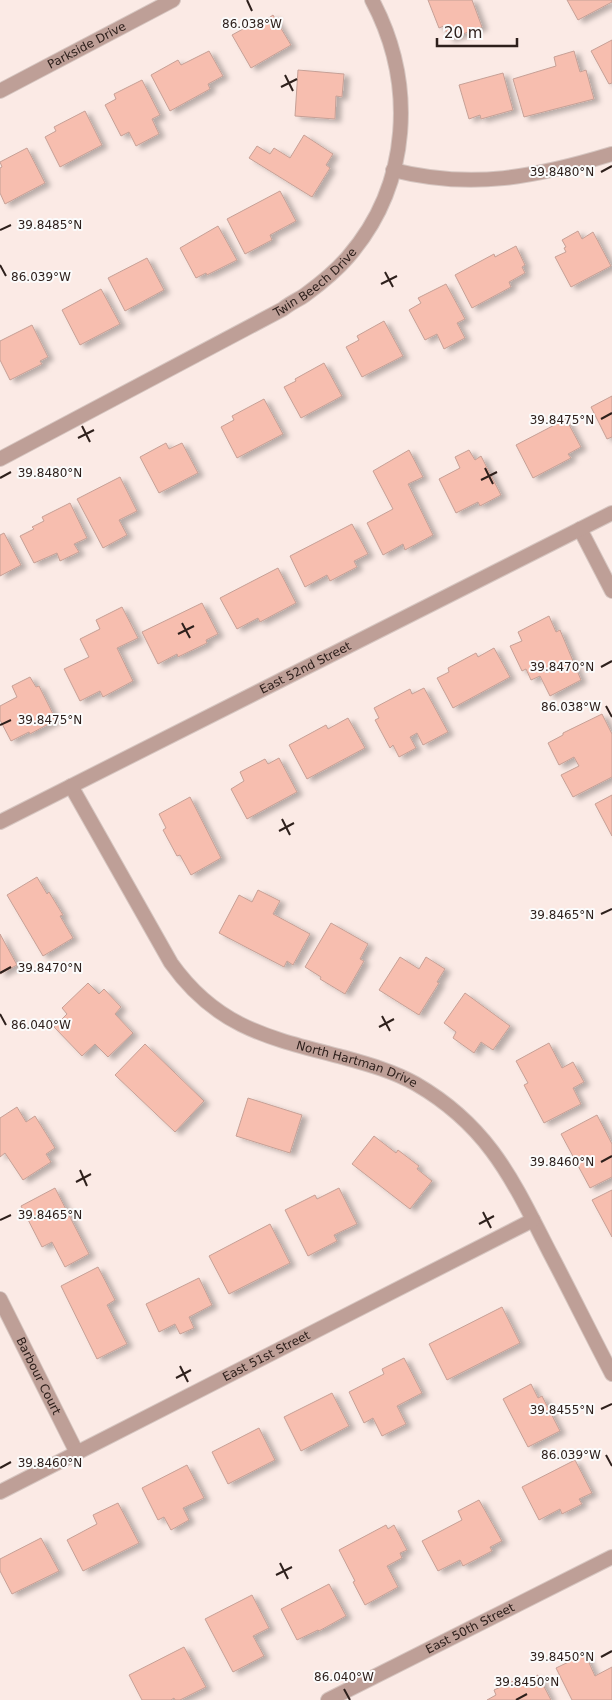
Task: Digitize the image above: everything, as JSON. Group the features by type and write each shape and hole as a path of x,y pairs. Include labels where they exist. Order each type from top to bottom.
{"street":[{"name":"Parkside Drive","path":"0,91 173,0"},
{"name":"Twin Beech Drive","path":"0,460 303,296 332,274 348,256 376,216 390,183 399,145 401,119 397,68 390,42 372,0"},
{"path":"393,170 442,179 504,179 565,169 612,154"},
{"name":"East 52nd Street","path":"0,822 612,513"},
{"path":"580,529 612,591"},
{"name":"North Hartman Drive","path":"72,786 171,963 187,984 207,1003 217,1011 251,1030 276,1040 370,1064 393,1073 437,1097 483,1138 506,1169 612,1374"},
{"name":"East 51st Street","path":"0,1492 533,1220"},
{"name":"Barbour Court","path":"0,1299 77,1453"},
{"name":"East 50th Street","path":"328,1700 612,1557"}],"building":[{"path":"428,0 472,0 482,27 449,39 444,26 439,28"},
{"path":"567,0 612,0 612,2 578,20"},
{"path":"273,15 291,45 251,68 232,35 261,19 263,22"},
{"path":"612,40 612,83 609,84 591,51"},
{"path":"209,51 223,76 208,84 210,89 170,111 151,75 178,60 181,65"},
{"path":"574,51 580,72 586,70 594,99 524,117 513,79 556,66 554,57"},
{"path":"298,70 344,74 342,97 336,96 335,119 295,116"},
{"path":"503,73 513,110 481,119 480,115 469,119 459,85"},
{"path":"142,80 160,115 152,119 159,134 136,146 129,132 121,136 105,105 116,99 114,94"},
{"path":"85,111 102,145 60,167 45,137 56,131 54,127"},
{"path":"304,135 333,154 326,165 330,168 312,197 249,158 257,146 270,154 274,148 290,158"},
{"path":"27,148 45,183 5,204 0,193 0,168 2,167 0,162"},
{"path":"280,191 296,221 270,235 272,240 245,254 227,219"},
{"path":"218,226 237,260 207,275 206,273 196,278 180,248"},
{"path":"578,231 582,239 593,232 611,266 571,287 555,257 566,252 564,248 566,247 562,240"},
{"path":"516,246 525,265 522,267 525,273 509,282 511,287 472,308 455,275 494,254 495,257"},
{"path":"147,258 164,290 125,311 108,278"},
{"path":"446,284 465,319 457,323 465,338 444,349 437,334 425,340 409,310 421,303 418,298"},
{"path":"101,289 120,324 80,345 62,310"},
{"path":"384,321 403,356 362,377 346,347 359,340 357,336"},
{"path":"32,325 48,357 40,361 42,364 10,380 0,360 0,341"},
{"path":"324,363 342,396 301,418 284,387"},
{"path":"612,396 612,437 607,439 591,407"},
{"path":"264,399 283,434 237,458 221,427 234,420 232,416"},
{"path":"566,419 581,447 568,454 571,458 533,478 516,445"},
{"path":"166,443 169,449 182,443 198,473 159,493 140,457"},
{"path":"409,450 423,477 408,484 433,535 405,550 403,544 383,555 367,523 393,509 373,471"},
{"path":"469,450 475,460 481,456 501,495 480,506 478,502 456,513 439,479 460,468 455,457"},
{"path":"120,477 137,511 119,520 127,535 103,548 77,499"},
{"path":"70,503 87,538 74,544 79,552 60,561 57,553 34,563 20,536 44,521 42,517"},
{"path":"352,524 368,554 354,561 357,567 330,581 327,575 305,587 290,556"},
{"path":"4,533 21,565 0,576 0,535"},
{"path":"278,568 296,603 260,622 258,618 237,629 220,598"},
{"path":"202,603 218,634 206,640 207,643 178,657 177,654 158,664 142,632"},
{"path":"122,607 138,638 117,648 133,681 103,697 100,691 80,701 64,669 89,657 80,639 100,629 96,620"},
{"path":"549,616 556,632 560,630 581,680 550,696 540,676 531,680 526,669 522,671 510,646 522,641 518,632"},
{"path":"494,648 510,677 453,708 437,678 449,672 448,668 476,653 478,657"},
{"path":"30,677 36,687 39,686 56,720 30,734 29,732 11,741 0,720 0,706 17,697 12,686"},
{"path":"424,688 448,732 423,745 417,733 410,737 416,748 399,757 393,745 390,748 375,720 379,718 374,708 410,689 412,694"},
{"path":"602,714 612,734 612,777 573,797 561,775 579,766 574,757 559,765 548,743 563,735 563,733"},
{"path":"348,718 365,748 307,779 289,745 326,725 328,729"},
{"path":"279,758 297,792 247,819 231,789 244,781 240,772 265,759 268,764"},
{"path":"612,795 612,836 595,804"},
{"path":"190,797 221,858 191,875 180,855 177,856 163,830 166,828 159,814"},
{"path":"37,877 63,915 60,916 73,938 43,956 7,895"},
{"path":"258,890 280,901 273,914 310,934 293,965 287,961 284,967 219,933 239,895 252,902"},
{"path":"331,923 368,944 360,959 364,961 345,994 320,979 321,977 305,967"},
{"path":"0,934 17,965 0,974"},
{"path":"400,957 419,969 426,957 445,969 437,982 439,983 419,1015 379,990"},
{"path":"88,983 99,994 104,989 121,1007 115,1014 133,1033 108,1057 95,1044 82,1056 54,1027 67,1014 62,1008"},
{"path":"465,993 510,1026 493,1050 481,1042 474,1053 453,1038 456,1032 444,1023"},
{"path":"549,1043 562,1068 573,1062 584,1082 573,1088 581,1104 544,1123 524,1085 528,1083 516,1061"},
{"path":"145,1044 204,1101 175,1132 115,1075"},
{"path":"248,1098 302,1115 290,1153 236,1136"},
{"path":"17,1107 26,1122 35,1116 55,1148 46,1154 51,1162 23,1180 5,1153 0,1157 0,1118"},
{"path":"597,1115 612,1144 612,1177 590,1188 561,1134"},
{"path":"374,1136 396,1153 398,1150 419,1166 417,1169 432,1181 410,1209 352,1164"},
{"path":"55,1188 89,1254 65,1267 52,1242 42,1247 21,1206"},
{"path":"339,1188 357,1224 334,1235 337,1241 308,1256 285,1210 315,1195 317,1199"},
{"path":"612,1190 612,1237 592,1200"},
{"path":"270,1224 290,1263 229,1294 209,1256"},
{"path":"98,1267 115,1300 107,1305 127,1344 97,1359 61,1286"},
{"path":"199,1278 212,1305 189,1317 194,1328 180,1334 175,1324 159,1332 146,1304"},
{"path":"502,1307 520,1343 447,1380 429,1344"},
{"path":"404,1358 422,1393 397,1406 406,1424 382,1436 373,1418 364,1423 349,1392 384,1374 382,1369"},
{"path":"531,1384 538,1398 542,1396 560,1431 528,1447 503,1399"},
{"path":"332,1393 349,1426 301,1451 284,1417"},
{"path":"259,1428 275,1460 228,1484 212,1452"},
{"path":"575,1460 592,1493 579,1499 582,1504 562,1514 560,1509 539,1520 522,1487"},
{"path":"187,1465 204,1498 183,1508 189,1520 171,1530 164,1517 158,1520 142,1488"},
{"path":"479,1500 502,1541 490,1547 492,1551 463,1566 460,1560 438,1571 422,1541 462,1520 458,1511"},
{"path":"118,1503 139,1543 83,1571 67,1540 97,1524 93,1515"},
{"path":"386,1525 388,1529 394,1525 407,1550 400,1553 402,1558 387,1566 398,1587 365,1605 339,1550"},
{"path":"41,1538 59,1571 12,1594 0,1571 0,1559"},
{"path":"329,1584 346,1616 319,1631 297,1640 281,1609"},
{"path":"252,1595 269,1628 253,1636 264,1656 233,1672 205,1619"},
{"path":"184,1647 206,1687 180,1700 175,1700 174,1698 171,1700 142,1700 129,1675"},
{"path":"585,1654 595,1676 612,1667 612,1700 572,1700 556,1668"},
{"path":"538,1675 551,1700 487,1700 496,1695 494,1690 520,1678 522,1683"}]}
